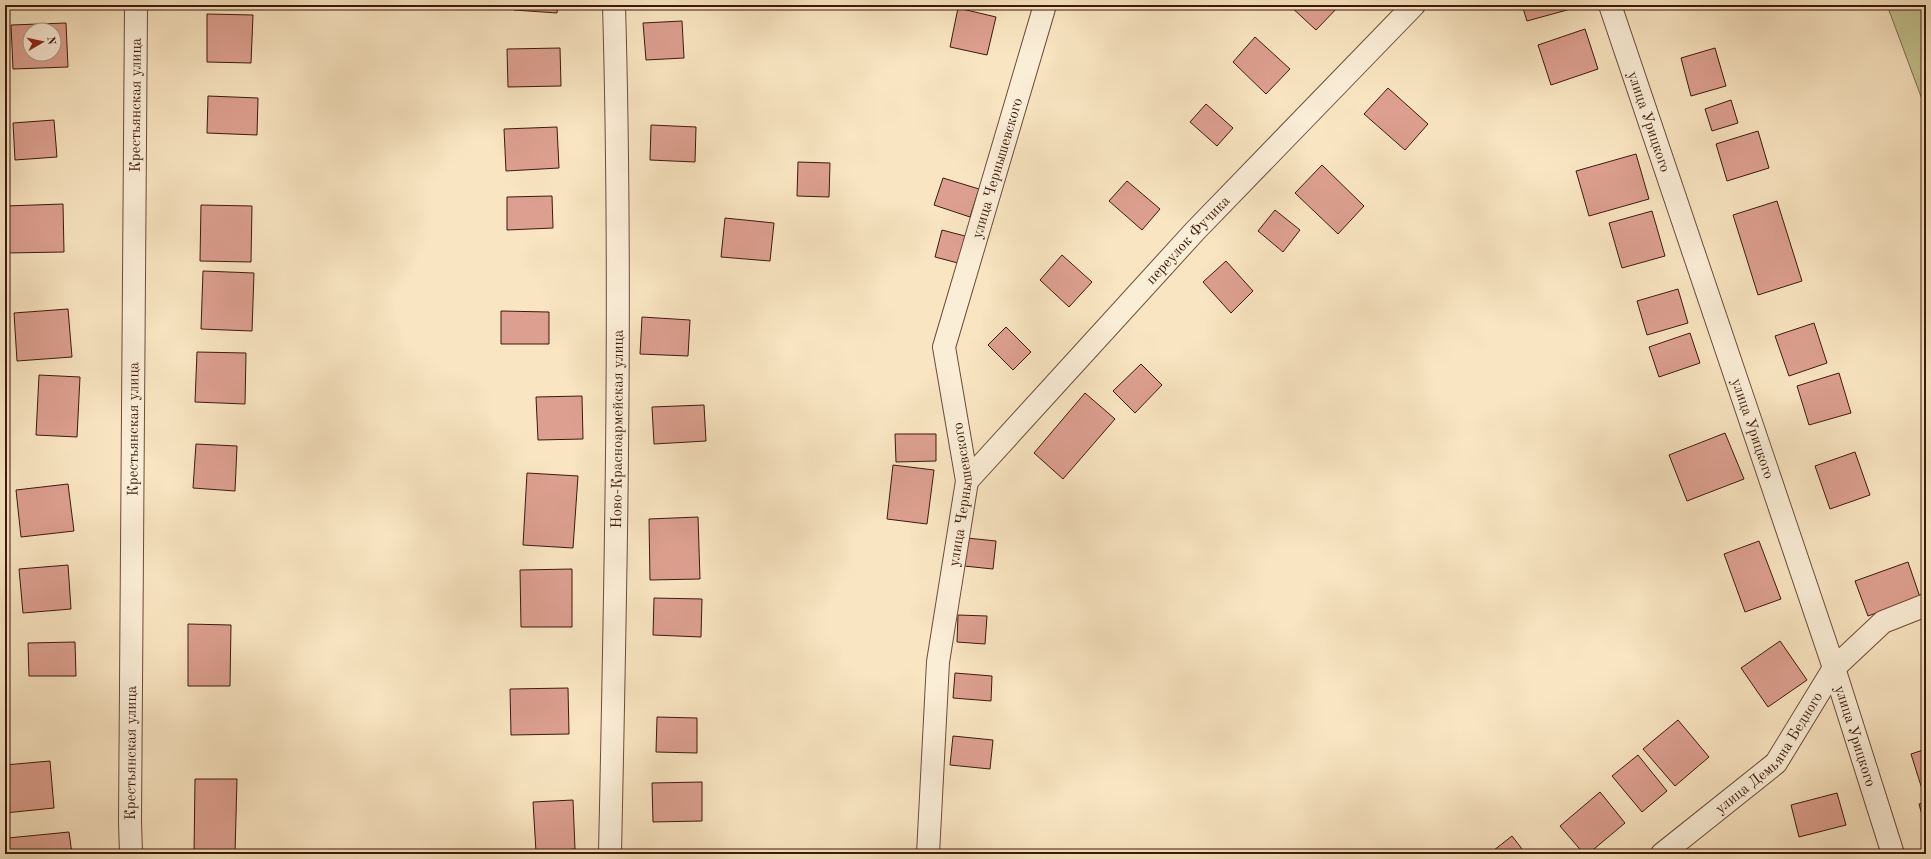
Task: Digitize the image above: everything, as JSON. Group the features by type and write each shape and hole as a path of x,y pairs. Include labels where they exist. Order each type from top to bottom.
{"street":[{"name":"Крестьянская улица","path":"131,854 130,814 136,5"},
{"name":"Ново-Красноармейская улица","path":"610,854 617,490 616,91 614,5"},
{"name":"улица Чернышевского","path":"928,854 938,662 967,481 944,347 1045,5"},
{"name":"переулок Фучика","path":"967,481 1195,231 1414,5"},
{"name":"улица Урицкого","path":"1610,5 1834,668 1893,854"},
{"name":"улица Демьяна Бедного","path":"1662,854 1776,763 1834,668 1883,622 1926,605"}],"green space":[{"path":"1887,5 1926,5 1926,110"}],"building":[{"path":"514,5 558,5 557,13 514,10"},
{"path":"1289,5 1340,5 1316,30"},
{"path":"1522,5 1578,5 1578,7 1527,21"},
{"path":"958,8 996,17 987,55 950,47"},
{"path":"207,14 253,15 251,63 207,62"},
{"path":"682,21 684,58 646,60 643,23"},
{"path":"62,23 66,23 68,67 13,69 11,25 22,25 22,62 62,62"},
{"path":"1585,29 1598,69 1551,85 1538,45"},
{"path":"1255,37 1290,69 1266,94 1233,62"},
{"path":"560,48 561,86 508,87 507,49"},
{"path":"1715,48 1726,86 1691,96 1681,58"},
{"path":"1388,88 1428,124 1405,150 1364,114"},
{"path":"208,96 258,98 257,135 207,133"},
{"path":"1731,100 1738,123 1712,131 1705,109"},
{"path":"1206,104 1233,128 1217,146 1190,122"},
{"path":"54,120 57,157 15,160 13,123"},
{"path":"651,125 696,127 695,162 650,160"},
{"path":"557,127 559,168 506,171 504,129"},
{"path":"1758,131 1769,168 1727,181 1716,144"},
{"path":"1636,154 1649,199 1589,216 1576,171"},
{"path":"798,162 830,163 829,197 797,196"},
{"path":"1322,165 1364,206 1338,234 1295,193"},
{"path":"943,178 979,189 970,217 934,205"},
{"path":"1127,181 1160,209 1142,230 1109,201"},
{"path":"552,196 553,228 507,230 507,197"},
{"path":"1777,201 1802,281 1758,295 1733,215"},
{"path":"63,204 64,252 5,253 5,206"},
{"path":"201,205 252,206 251,262 200,261"},
{"path":"1275,210 1300,230 1283,252 1258,231"},
{"path":"1652,211 1665,256 1622,268 1609,223"},
{"path":"725,218 774,223 770,261 721,257"},
{"path":"942,230 965,236 958,263 935,257"},
{"path":"1062,255 1092,282 1069,307 1040,280"},
{"path":"1226,261 1253,291 1231,313 1203,282"},
{"path":"203,271 254,273 252,331 201,329"},
{"path":"1678,289 1688,323 1647,335 1637,301"},
{"path":"68,309 72,357 17,361 14,313"},
{"path":"501,311 549,312 549,344 501,344"},
{"path":"642,317 690,320 688,356 640,354"},
{"path":"1814,323 1827,363 1789,376 1775,336"},
{"path":"1006,327 1031,352 1013,370 988,345"},
{"path":"1690,333 1700,363 1659,377 1649,347"},
{"path":"197,352 246,353 245,404 195,402"},
{"path":"1141,364 1162,385 1135,413 1113,391"},
{"path":"1839,373 1851,413 1809,425 1797,386"},
{"path":"39,375 80,377 77,437 36,435"},
{"path":"1085,393 1115,419 1063,479 1034,453"},
{"path":"582,396 583,439 538,440 536,397"},
{"path":"704,405 706,441 654,444 652,407"},
{"path":"1725,433 1744,479 1687,501 1669,455"},
{"path":"895,434 936,434 936,461 896,462"},
{"path":"196,444 237,446 235,491 193,488"},
{"path":"1855,452 1870,495 1830,509 1815,466"},
{"path":"893,465 934,470 927,524 887,519"},
{"path":"527,473 578,476 573,548 523,545"},
{"path":"68,484 74,531 21,537 16,490"},
{"path":"698,517 700,579 650,580 649,519"},
{"path":"967,538 996,541 993,569 964,566"},
{"path":"1759,541 1781,599 1745,612 1724,554"},
{"path":"1908,562 1920,597 1868,616 1855,581"},
{"path":"68,565 71,609 23,613 19,569"},
{"path":"572,569 572,627 521,627 520,570"},
{"path":"654,598 702,599 701,637 653,635"},
{"path":"958,615 987,616 985,644 957,642"},
{"path":"188,624 231,625 230,686 188,686"},
{"path":"1780,641 1807,680 1768,707 1741,668"},
{"path":"75,642 76,676 29,676 28,643"},
{"path":"955,673 992,676 991,701 953,698"},
{"path":"568,688 569,734 511,735 510,689"},
{"path":"657,717 697,718 697,753 656,752"},
{"path":"1678,720 1709,757 1675,786 1643,749"},
{"path":"953,736 993,740 990,769 950,765"},
{"path":"1926,749 1926,788 1922,789 1911,754"},
{"path":"1638,755 1667,791 1642,812 1612,776"},
{"path":"50,761 54,808 5,813 5,765"},
{"path":"195,779 237,779 235,854 194,854"},
{"path":"702,782 702,821 653,822 652,783"},
{"path":"1600,792 1625,823 1588,854 1584,854 1560,826"},
{"path":"1837,793 1846,825 1799,837 1791,805"},
{"path":"573,800 575,849 536,852 533,802"},
{"path":"1926,802 1926,829 1919,804"},
{"path":"69,832 72,854 10,854 8,838"},
{"path":"1512,836 1526,854 1489,854"}]}
